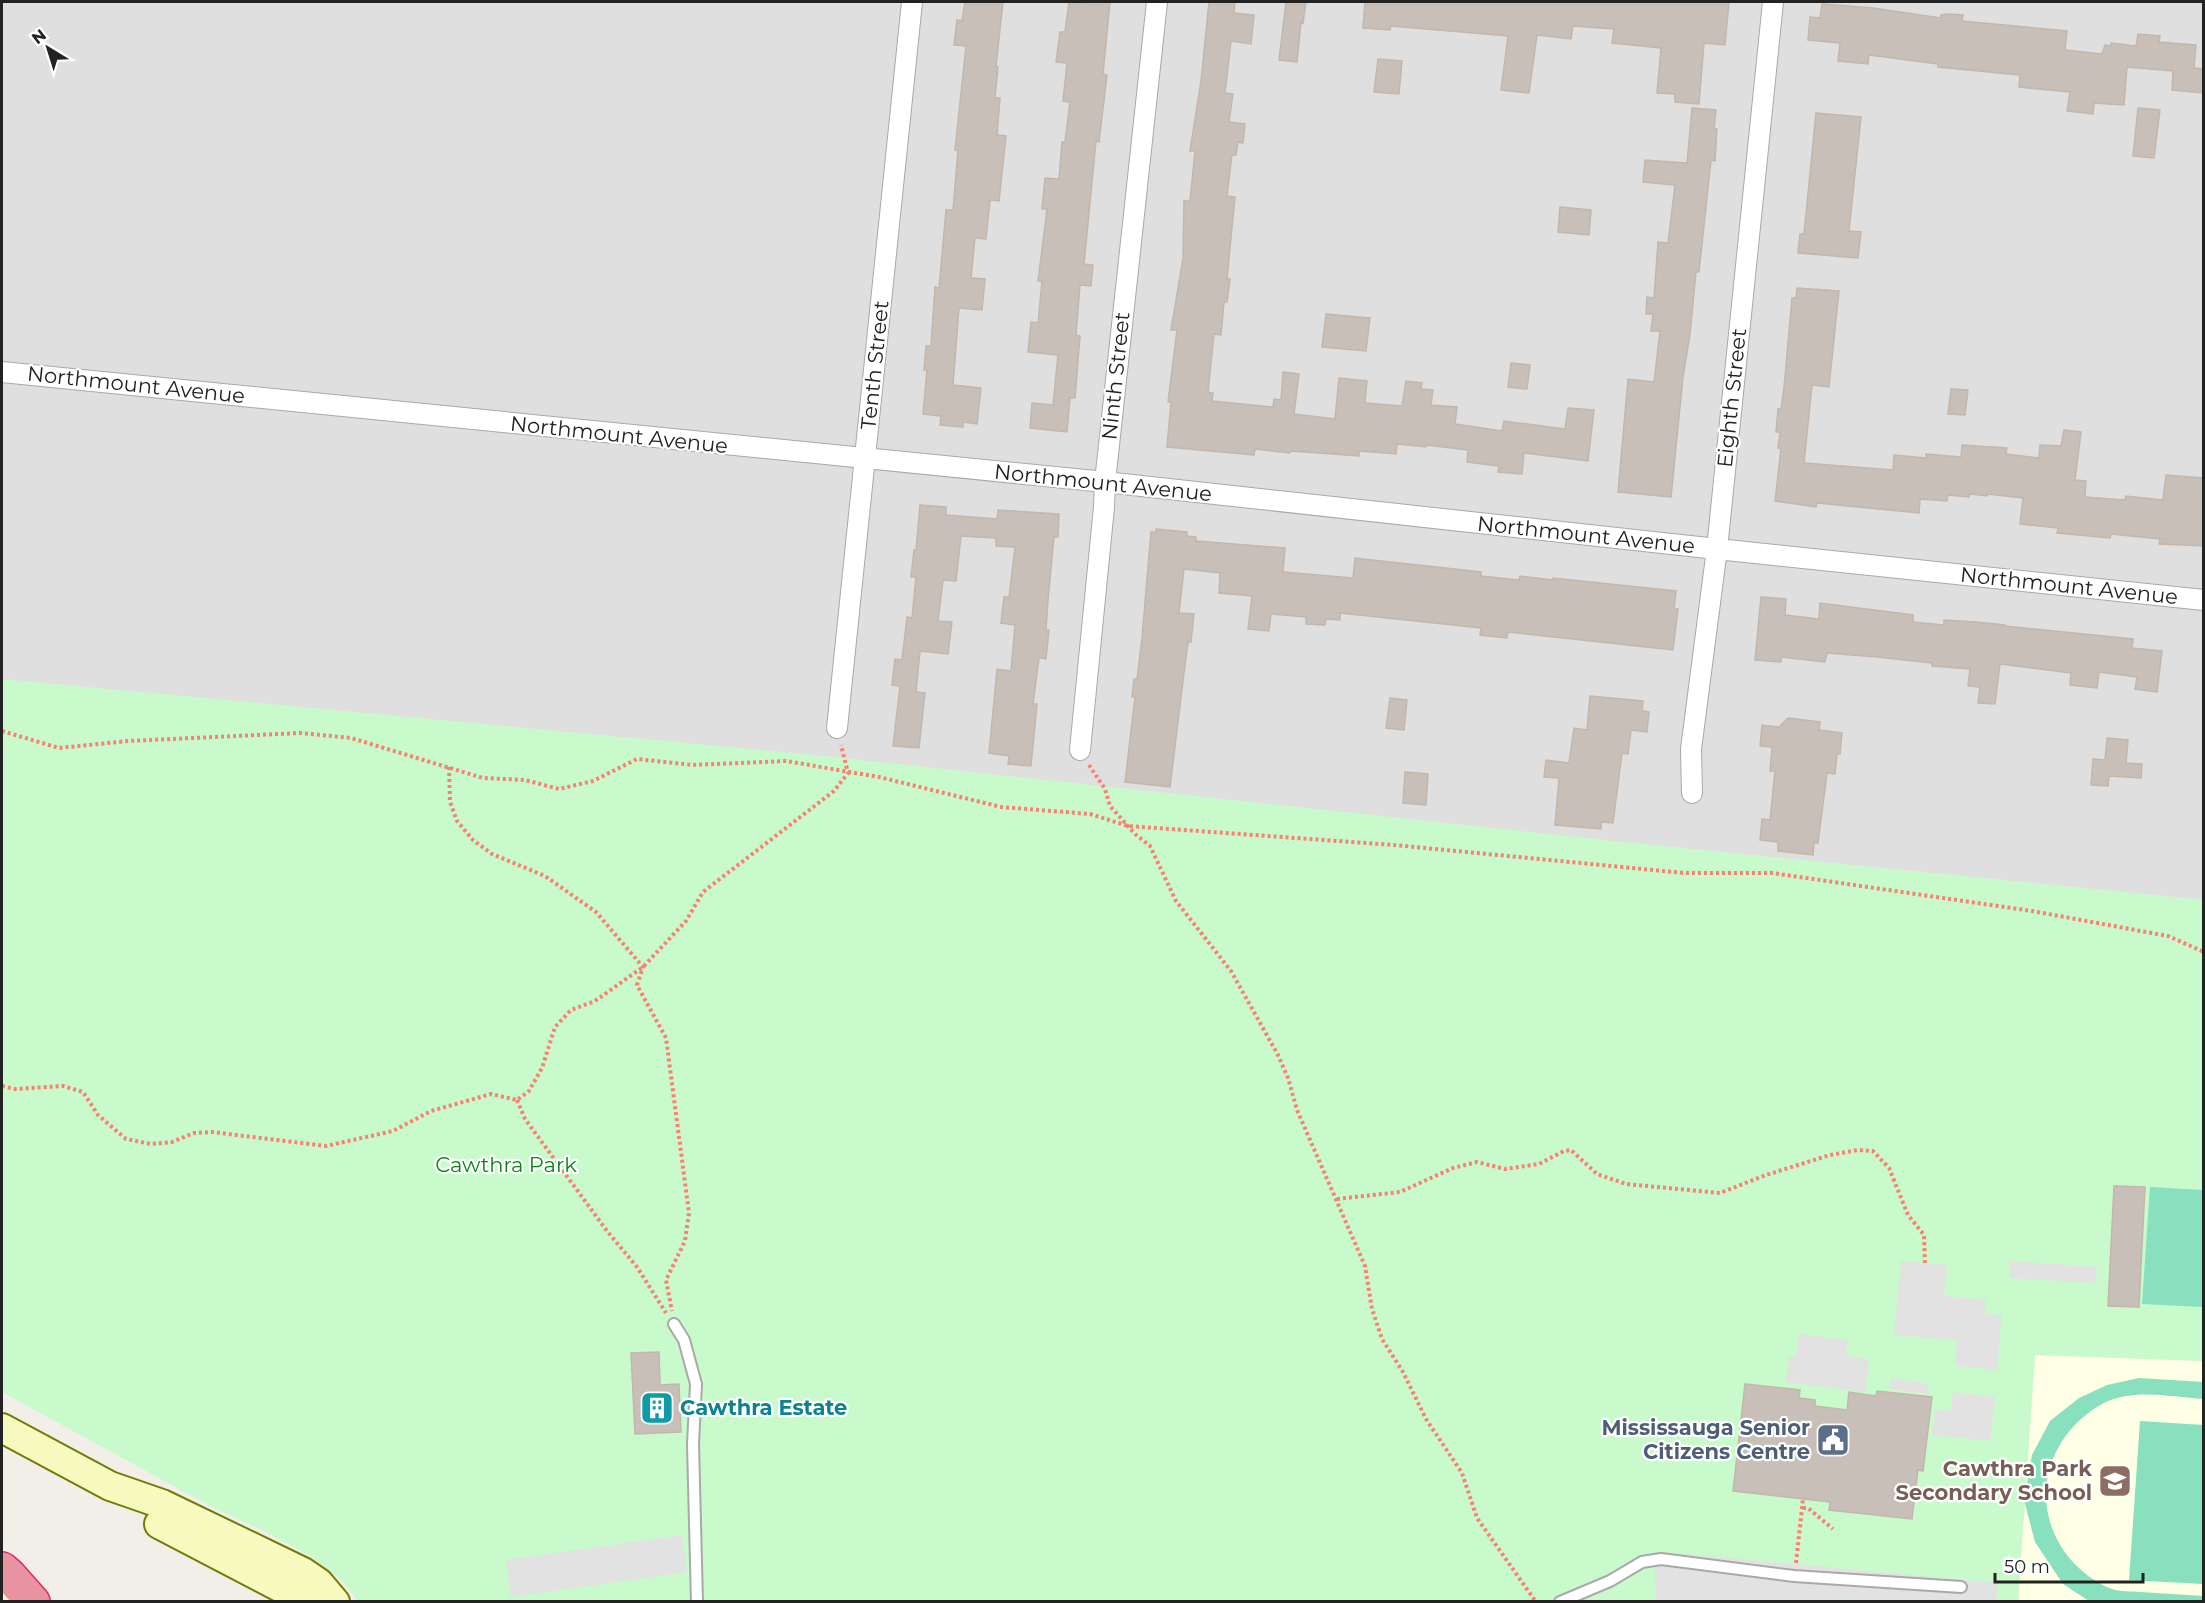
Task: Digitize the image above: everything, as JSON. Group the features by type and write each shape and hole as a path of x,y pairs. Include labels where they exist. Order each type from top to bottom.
{"highway":[{"path":"2,1569 33,1602"}],"main road":[{"path":"2,1428 110,1486 162,1504 303,1572 319,1583 336,1602"},
{"path":"110,1486 158,1523 291,1593 303,1602"},
{"path":"2,1599 5,1602"}],"street":[{"name":"Tenth Street","path":"837,728 912,2"},
{"name":"Ninth Street","path":"1080,750 1105,482 1157,2"},
{"name":"Eighth Street","path":"1692,793 1691,749 1717,549 1773,2"},
{"name":"Northmount Avenue","path":"2,372 865,460 1105,482 2204,600"}],"lane":[{"path":"674,1324 684,1341 696,1384 693,1444 697,1602"},
{"path":"1560,1602 1610,1581 1642,1562 1661,1559 1794,1576 1961,1587"}],"path":[{"path":"837,728 848,773"},
{"path":"2,731 59,748 128,741 301,733 351,738 483,778 525,780 559,789 593,781 637,759 693,765 786,761 879,777 1001,807 1090,814 1128,826 1394,845 1684,873 1772,873 2032,911 2168,936 2204,952"},
{"path":"1080,750 1105,789 1110,806 1150,846 1176,901 1231,971 1278,1055 1288,1078 1297,1110 1365,1266 1372,1309 1382,1339 1403,1372 1426,1419 1462,1473 1477,1518 1536,1602"},
{"path":"449,767 450,802 457,820 473,840 492,854 545,876 596,912 643,967"},
{"path":"2,1086 15,1089 63,1086 83,1092 98,1115 126,1139 151,1144 172,1142 194,1133 212,1132 326,1146 393,1131 431,1110 491,1094 517,1100 530,1091 542,1068 555,1027 571,1010 594,1001 643,967 686,921 703,892 834,791 848,773"},
{"path":"643,967 637,985 666,1038 689,1213 685,1241 666,1280 674,1324"},
{"path":"517,1100 525,1119 607,1231 637,1267 674,1324"},
{"path":"1337,1199 1400,1192 1453,1168 1477,1162 1505,1169 1539,1164 1564,1151 1571,1150 1597,1174 1626,1184 1720,1193 1766,1174 1830,1155 1858,1150 1874,1151 1889,1168 1908,1215 1924,1234 1925,1266"},
{"path":"1794,1576 1803,1499"},
{"path":"1803,1508 1808,1508 1833,1529"}],"shaded area":[{"path":"2,2 2203,2 2203,900 2,682"},
{"path":"1901,1261 1947,1265 1944,1296 1986,1300 1985,1314 2002,1315 1997,1370 1955,1366 1957,1340 1894,1335"},
{"path":"2010,1261 2097,1267 2096,1283 2009,1278"},
{"path":"1799,1334 1848,1340 1846,1356 1869,1359 1865,1392 1786,1382 1789,1356 1796,1357"},
{"name":"Cawthra Park Secondary School","path":"2035,1355 2203,1361 2203,1601 2018,1602"},
{"path":"1891,1378 1928,1384 1927,1394 1890,1389"},
{"path":"1953,1392 1995,1397 1990,1441 1932,1435 1935,1409 1951,1411"},
{"path":"682,1535 687,1572 511,1597 506,1560"},
{"path":"1654,1551 1998,1583 1996,1601 1656,1601"}],"green space":[{"name":"Cawthra Park","path":"2,679 814,755 1604,840 2203,900 2203,1361 2035,1355 2018,1601 358,1601 340,1579 312,1557 212,1507 2,1392"},
{"path":"2150,1187 2203,1190 2203,1307 2142,1304"},
{"path":"2139,1378 2203,1382 2203,1399 2153,1395 2128,1396 2104,1403 2084,1417 2067,1434 2055,1453 2048,1475 2046,1497 2049,1519 2058,1541 2072,1561 2101,1584 2118,1591 2203,1596 2203,1601 2089,1601 2063,1584 2035,1542 2024,1500 2032,1455 2050,1421 2079,1398 2107,1385"},
{"path":"2140,1421 2203,1425 2203,1584 2129,1580"}],"building":[{"path":"965,2 1003,2 995,98 1000,98 997,135 1006,136 999,201 990,200 986,239 975,238 971,278 985,279 982,310 959,308 953,385 981,388 977,424 963,422 963,427 940,425 941,416 923,414 927,370 924,370 926,346 931,346 935,287 939,288 946,210 953,210 958,150 955,150 966,46 954,45 957,20 962,21"},
{"path":"1069,2 1110,2 1103,74 1107,75 1099,142 1096,141 1084,264 1093,265 1091,286 1080,285 1076,335 1080,336 1075,398 1070,398 1067,432 1030,428 1032,403 1053,405 1058,355 1028,352 1031,322 1038,323 1042,281 1038,281 1047,209 1042,209 1045,178 1059,179 1062,142 1065,142 1070,102 1063,101 1067,63 1056,62 1060,32 1065,32"},
{"path":"1209,2 1235,2 1234,13 1254,15 1251,44 1231,41 1225,93 1233,94 1229,122 1245,124 1243,143 1238,142 1236,155 1232,155 1227,196 1235,197 1227,279 1230,279 1227,302 1224,302 1221,335 1214,334 1208,392 1213,393 1212,401 1273,407 1274,399 1281,400 1283,372 1299,374 1294,414 1335,419 1339,378 1367,381 1365,403 1402,406 1406,381 1422,383 1421,389 1433,390 1431,405 1457,407 1455,424 1502,431 1504,421 1565,429 1568,408 1594,410 1588,461 1524,453 1522,474 1498,472 1499,466 1467,462 1468,450 1426,445 1426,447 1397,444 1396,454 1359,451 1359,456 1255,449 1254,455 1167,447 1171,402 1168,402 1177,330 1171,330 1183,258 1184,201 1190,201 1195,151 1190,151 1201,81"},
{"path":"1286,2 1306,2 1303,23 1301,22 1297,62 1279,60"},
{"path":"1365,2 1729,2 1725,45 1704,43 1699,104 1675,102 1675,94 1657,93 1661,48 1612,43 1614,29 1573,26 1571,39 1537,35 1529,93 1501,90 1508,36 1391,26 1390,30 1363,28"},
{"path":"1822,4 1873,8 1941,18 1941,15 1947,14 1963,15 1962,21 2067,31 2065,50 2102,54 2105,45 2111,46 2111,43 2136,46 2138,34 2160,36 2159,42 2196,45 2194,68 2204,69 2204,93 2172,90 2173,71 2127,67 2124,105 2094,103 2093,114 2067,111 2070,92 2019,87 2020,75 1938,67 1938,64 1869,55 1868,64 1838,61 1840,43 1808,40 1810,17 1820,18"},
{"path":"1378,59 1402,61 1399,94 1374,92"},
{"path":"1692,108 1716,110 1714,129 1717,129 1715,161 1711,160 1699,272 1696,272 1671,497 1618,492 1628,379 1654,382 1660,331 1651,331 1653,314 1646,314 1647,297 1654,298 1658,242 1668,243 1675,185 1643,182 1645,160 1687,163"},
{"path":"2138,108 2160,110 2154,158 2133,156"},
{"path":"1816,113 1861,117 1849,231 1861,232 1858,258 1798,253 1800,234 1804,234"},
{"path":"1560,207 1591,210 1589,235 1558,232"},
{"path":"1797,288 1839,291 1829,387 1812,385 1804,463 1893,470 1894,455 1926,458 1926,454 1961,457 1962,445 2007,448 2006,454 2039,458 2040,445 2061,446 2064,430 2081,432 2075,480 2086,481 2085,497 2125,500 2126,496 2163,500 2166,475 2204,478 2204,546 2159,544 2160,539 2111,534 2110,538 2057,533 2058,528 2020,524 2023,498 1987,494 1987,496 1970,494 1969,497 1948,495 1947,501 1920,499 1919,513 1817,503 1816,507 1775,501 1781,448 1778,448 1780,432 1776,432 1778,409 1781,409 1784,388 1792,298 1796,298"},
{"path":"1326,314 1370,318 1366,351 1322,347"},
{"path":"1511,363 1530,365 1527,389 1508,387"},
{"path":"1951,389 1968,390 1965,415 1948,414"},
{"path":"920,505 946,507 946,515 997,519 998,510 1059,514 1058,537 1054,537 1048,600 1046,630 1049,630 1046,659 1039,658 1033,704 1037,704 1031,766 1008,764 1009,756 989,753 997,669 1011,671 1015,625 1001,623 1004,597 1009,597 1015,547 996,546 996,538 961,536 956,581 943,580 938,621 952,622 948,654 920,651 916,692 925,693 919,748 893,746 900,686 892,685 895,659 902,660 907,617 912,618 916,577 911,577"},
{"path":"1156,529 1187,532 1187,536 1196,537 1196,541 1285,548 1283,572 1353,578 1355,558 1481,572 1481,576 1519,580 1520,576 1553,580 1553,578 1676,591 1674,609 1678,609 1673,650 1508,632 1507,638 1480,635 1481,628 1340,613 1340,620 1326,619 1325,625 1306,624 1306,617 1271,614 1269,631 1248,629 1252,596 1219,593 1220,573 1184,569 1179,613 1194,614 1191,642 1188,642 1170,787 1125,782 1135,697 1132,697 1134,679 1137,679 1142,638 1151,532 1156,532"},
{"path":"1761,597 1786,599 1785,615 1819,619 1820,603 1913,615 1913,622 1944,625 1944,620 1975,622 2133,639 2132,648 2162,651 2157,692 2135,689 2137,677 2099,672 2097,688 2070,685 2071,673 2000,664 1995,704 1978,703 1980,687 1968,686 1970,669 1827,653 1825,662 1781,657 1781,662 1755,660"},
{"path":"1590,696 1643,701 1642,711 1649,712 1647,732 1631,730 1628,754 1622,753 1613,823 1601,822 1601,829 1555,825 1559,778 1544,777 1546,760 1569,763 1574,728 1587,730"},
{"path":"1390,698 1407,700 1404,730 1386,728"},
{"path":"1788,718 1820,722 1819,730 1842,733 1835,774 1827,773 1818,843 1814,843 1813,855 1778,851 1778,842 1760,840 1762,819 1770,820 1775,771 1770,771 1772,747 1760,746 1762,725 1779,727"},
{"path":"2107,738 2128,740 2126,763 2142,764 2141,778 2109,776 2108,786 2091,785 2093,759 2105,760"},
{"path":"1405,772 1428,774 1426,805 1403,803"},
{"path":"2114,1186 2145,1187 2139,1307 2108,1306"},
{"name":"Cawthra Estate","path":"659,1352 660,1385 679,1384 681,1432 635,1434 631,1353"},
{"name":"Mississauga Senior Citizens Centre","path":"1745,1384 1800,1390 1799,1398 1815,1400 1815,1406 1847,1410 1849,1392 1876,1396 1877,1391 1932,1397 1923,1471 1918,1470 1912,1519 1829,1510 1830,1502 1733,1491"}],"place":[{"name":"Cawthra Estate","path":"657,1408"},
{"name":"Mississauga Senior Citizens Centre","path":"1833,1440"},
{"name":"Cawthra Park Secondary School","path":"2115,1481"}]}
